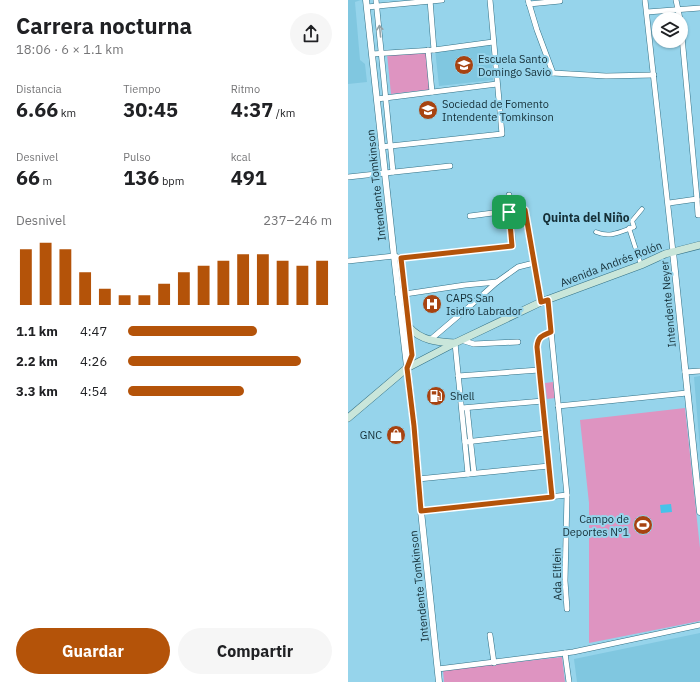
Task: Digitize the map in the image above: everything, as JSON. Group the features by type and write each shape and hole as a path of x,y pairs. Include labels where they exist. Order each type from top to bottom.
{"main road":[{"name":"Avenida Andrés Rolón","path":"348,418 407,368 458,341 544,301 641,265 665,254 700,245"},
{"path":"409,327 414,333 430,340 439,342 458,341"}],"street":[{"name":"Intendente Tomkinson","path":"366,0 384,173 414,426 421,511 439,682"},
{"name":"Intendente Tomkinson","path":"376,0 393,172"},
{"path":"367,7 442,0"},
{"path":"382,147 502,134 490,0"},
{"name":"Intendente Neyer","path":"645,0 669,203 700,512"},
{"path":"676,0 678,10"},
{"path":"430,1 432,92"},
{"path":"553,73 528,2 560,1"},
{"path":"647,12 700,8"},
{"path":"372,54 431,50 493,42"},
{"path":"683,48 698,215 700,215"},
{"path":"533,75 553,73 606,76 654,75"},
{"path":"376,99 497,84"},
{"path":"348,177 450,166"},
{"path":"348,261 394,256 401,258 512,246 509,195"},
{"path":"669,203 697,200"},
{"name":"Ada Elflein","path":"509,212 523,209 525,210 534,263 551,332 568,495 565,581 568,609"},
{"path":"596,232 609,235 634,226 632,221 642,209"},
{"path":"470,216 509,212"},
{"path":"629,228 641,265"},
{"name":"Intendente Tomkinson","path":"401,258 412,355 407,368"},
{"path":"430,340 497,282 518,267 534,263"},
{"path":"398,294 497,282"},
{"path":"551,332 541,336 538,340 537,347 552,497"},
{"path":"471,473 465,408 458,376 458,341 474,344 518,342"},
{"path":"458,376 539,370"},
{"path":"685,372 700,370"},
{"path":"558,406 687,393"},
{"path":"465,408 543,401"},
{"path":"468,442 546,433"},
{"path":"418,478 549,466"},
{"path":"421,511 568,495"},
{"path":"438,669 565,653 700,625"},
{"path":"490,635 494,663"},
{"path":"565,653 569,682"}],"shaded area":[{"path":"348,0 361,0 355,2 360,60 365,64 367,82 348,84"},
{"name":"Escuela Santo Domingo Savio","path":"490,43 493,80 439,86 435,49"},
{"path":"431,50 434,89 391,94 387,54"},
{"name":"Sociedad de Fomento Intendente Tomkinson","path":"432,101 433,119 425,120 423,102"},
{"path":"700,376 700,449 694,377"},
{"path":"553,382 555,398 547,399 545,383"},
{"name":"Campo de Deportes Nº1","path":"685,408 700,548 700,621 589,643 589,503 580,420"},
{"path":"671,504 672,512 661,513 660,505"},
{"path":"700,633 700,682 577,682 574,659"},
{"path":"562,657 565,682 444,682 443,670"}],"place":[{"name":"Escuela Santo Domingo Savio","path":"464,65"},
{"name":"Sociedad de Fomento Intendente Tomkinson","path":"428,110"},
{"name":"CAPS San Isidro Labrador","path":"432,304"},
{"name":"Shell","path":"436,396"},
{"name":"GNC","path":"396,435"},
{"name":"Campo de Deportes Nº1","path":"643,525"}],"district":[{"name":"Quinta del Niño","path":"586,218"}],"route":[{"path":"523,209 525,210 541,302 548,300 551,332 539,338 537,347 552,497 421,511 414,426 407,368 412,355 401,258 512,246 509,212 523,209"}]}
